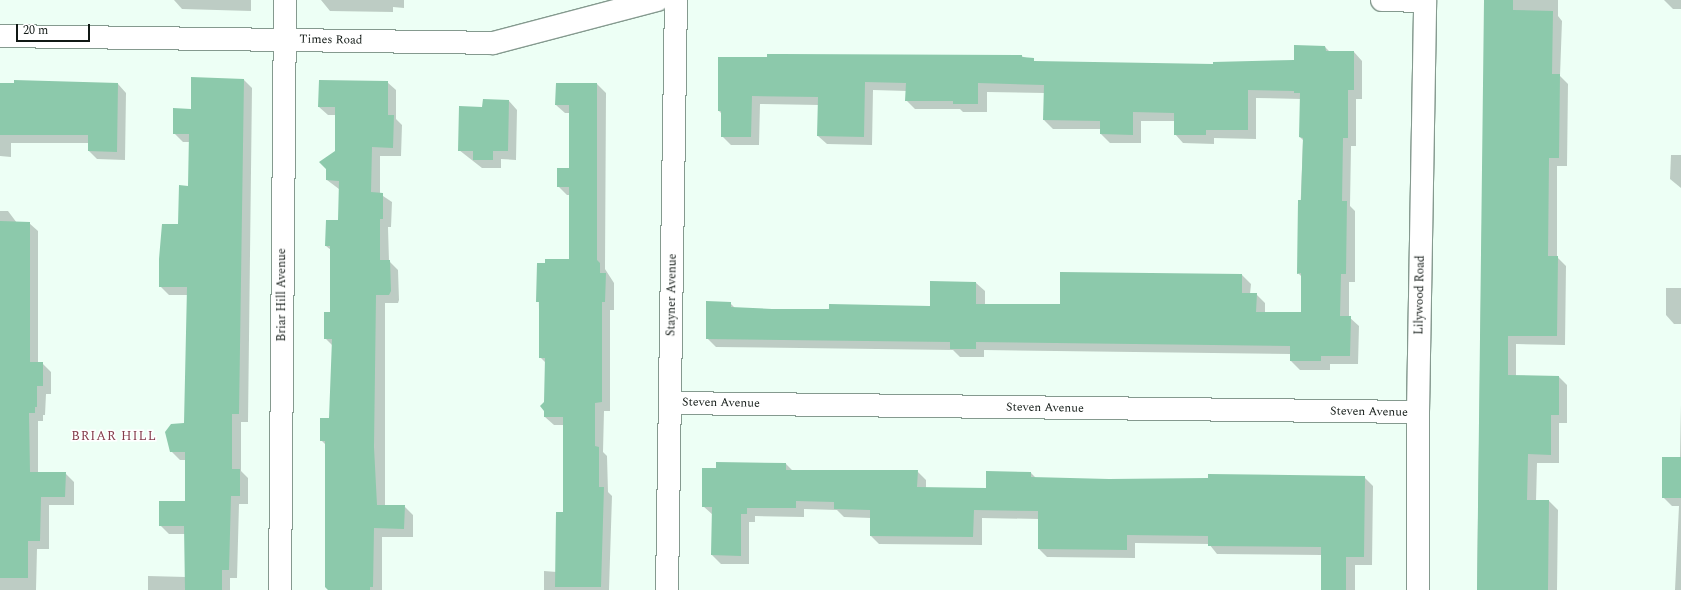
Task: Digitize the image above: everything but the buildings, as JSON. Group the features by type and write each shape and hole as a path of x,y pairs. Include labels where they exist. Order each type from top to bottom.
{"street":[{"name":"Briar Hill Avenue","path":"280,590 285,0"},
{"name":"Times Road","path":"0,36 493,43 657,0"},
{"name":"Stayner Avenue","path":"667,590 676,0"},
{"path":"1382,0 1425,0"},
{"name":"Lilywood Road","path":"1418,590 1418,412 1425,0"},
{"name":"Steven Avenue","path":"671,403 1418,412"}],"district":[{"name":"BRIAR HILL","path":"114,436"}]}
